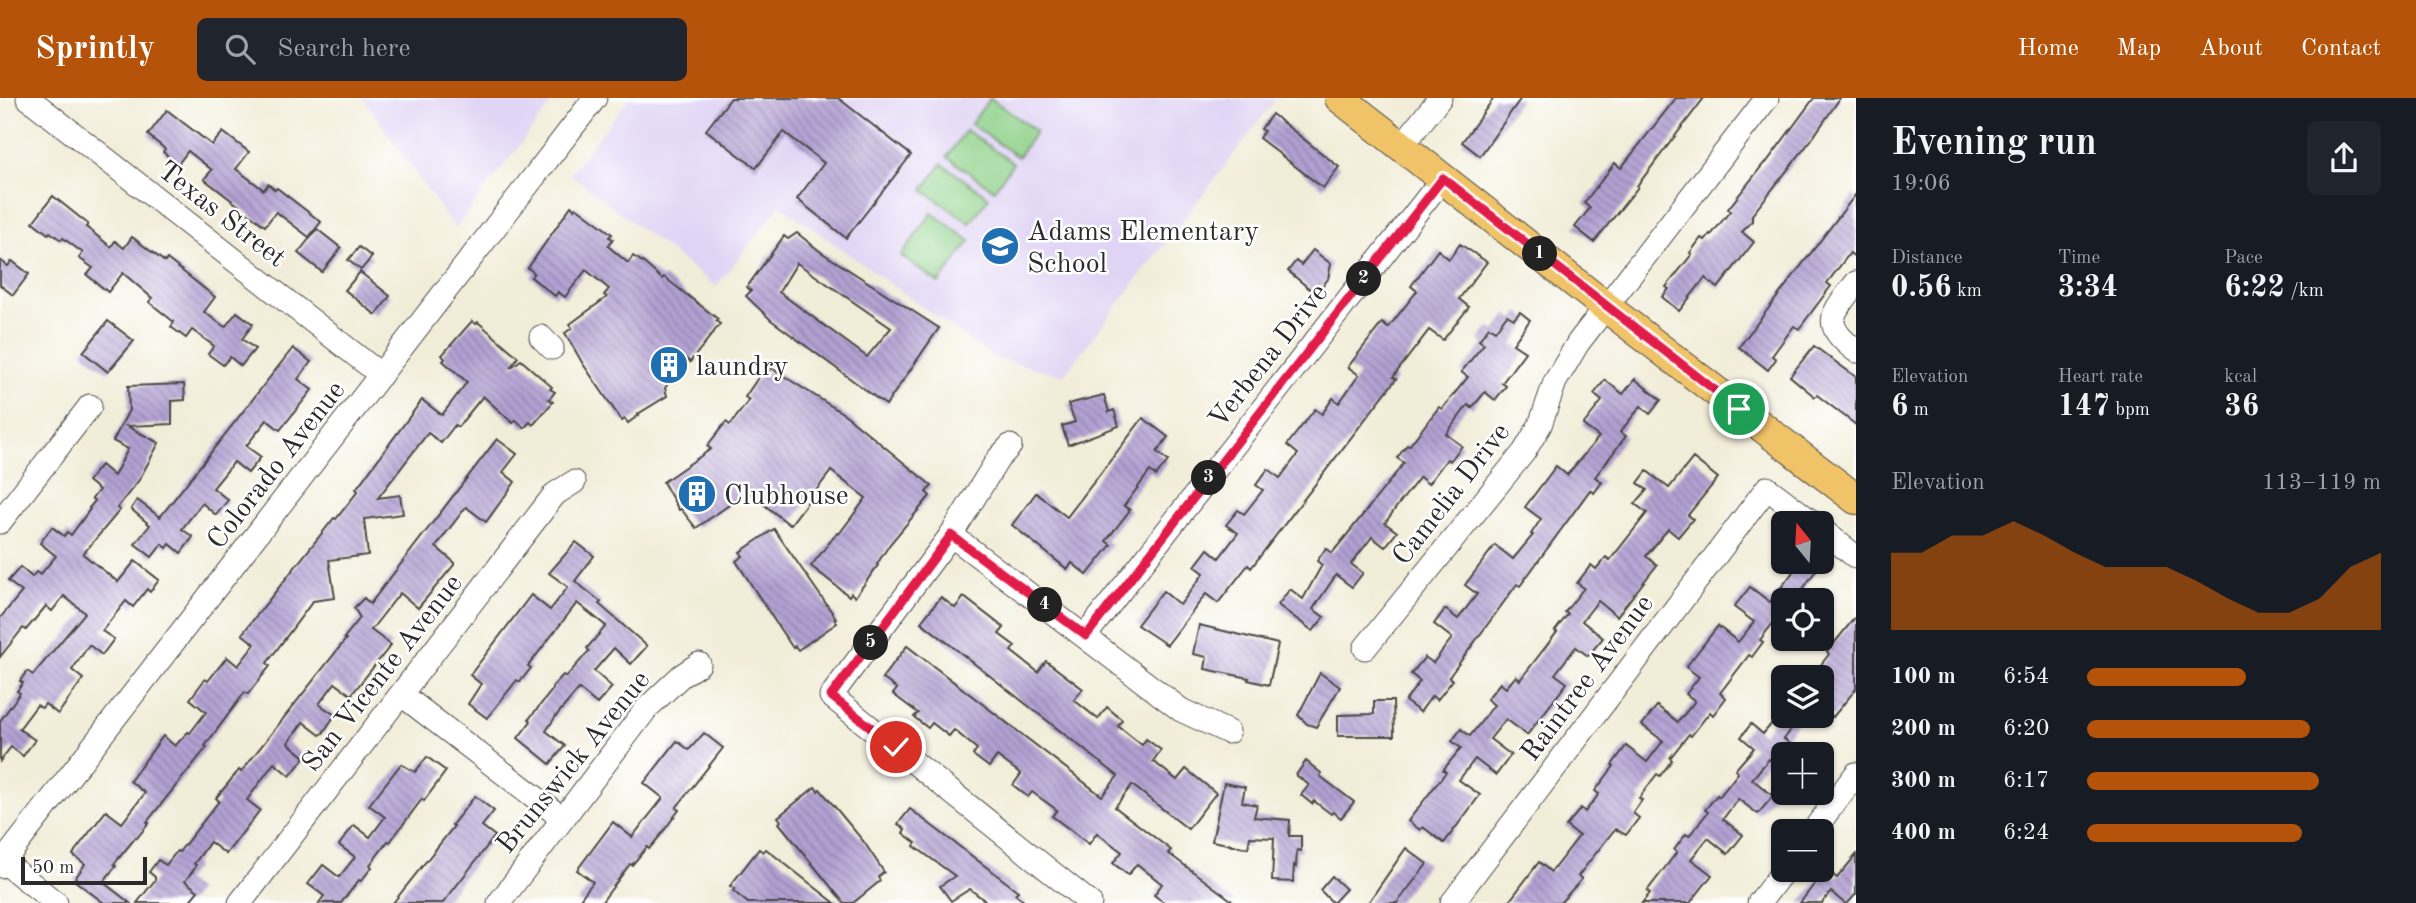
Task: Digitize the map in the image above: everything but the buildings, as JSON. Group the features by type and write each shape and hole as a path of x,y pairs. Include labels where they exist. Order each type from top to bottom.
{"main road":[{"path":"1340,98 1606,307 1853,490"}],"street":[{"name":"Texas Street","path":"28,98 381,375"},
{"name":"Colorado Avenue","path":"2,864 596,98"},
{"path":"1402,146 1440,98"},
{"name":"Camelia Drive","path":"1365,648 1524,452 1539,425 1555,382 1578,342 1767,98"},
{"name":"Verbena Drive","path":"1086,636 1443,178"},
{"path":"1856,283 1835,310 1833,324 1840,338 1856,351"},
{"path":"0,522 90,406"},
{"path":"1010,446 998,459 951,535 831,696 1090,903"},
{"name":"San Vicente Avenue","path":"240,903 555,494 574,482"},
{"name":"Raintree Avenue","path":"1452,903 1767,488 1797,511"},
{"path":"951,535 1181,710 1228,732"},
{"path":"1834,540 1856,557"},
{"name":"Brunswick Avenue","path":"499,903 647,708 667,688 699,664"},
{"path":"402,695 562,818"},
{"path":"1822,819 1856,774"},
{"path":"2,864 56,903"},
{"path":"1759,903 1775,882"}],"shaded area":[{"path":"363,98 556,98 455,229"},
{"name":"Adams Elementary School","path":"629,98 1277,98 1064,375 994,358 780,205 716,287 570,174"}],"green space":[{"path":"990,98 1036,131 1018,157 971,124"},
{"path":"966,130 1013,163 994,190 947,157"},
{"path":"942,164 989,197 970,223 923,190"},
{"path":"932,213 970,241 939,283 901,256"}],"place":[{"name":"Adams Elementary School","path":"1000,246"},
{"name":"laundry","path":"669,365"},
{"name":"Clubhouse","path":"697,494"}],"route":[{"path":"896,747 831,696 951,535 1086,636 1443,178 1739,409"}]}
